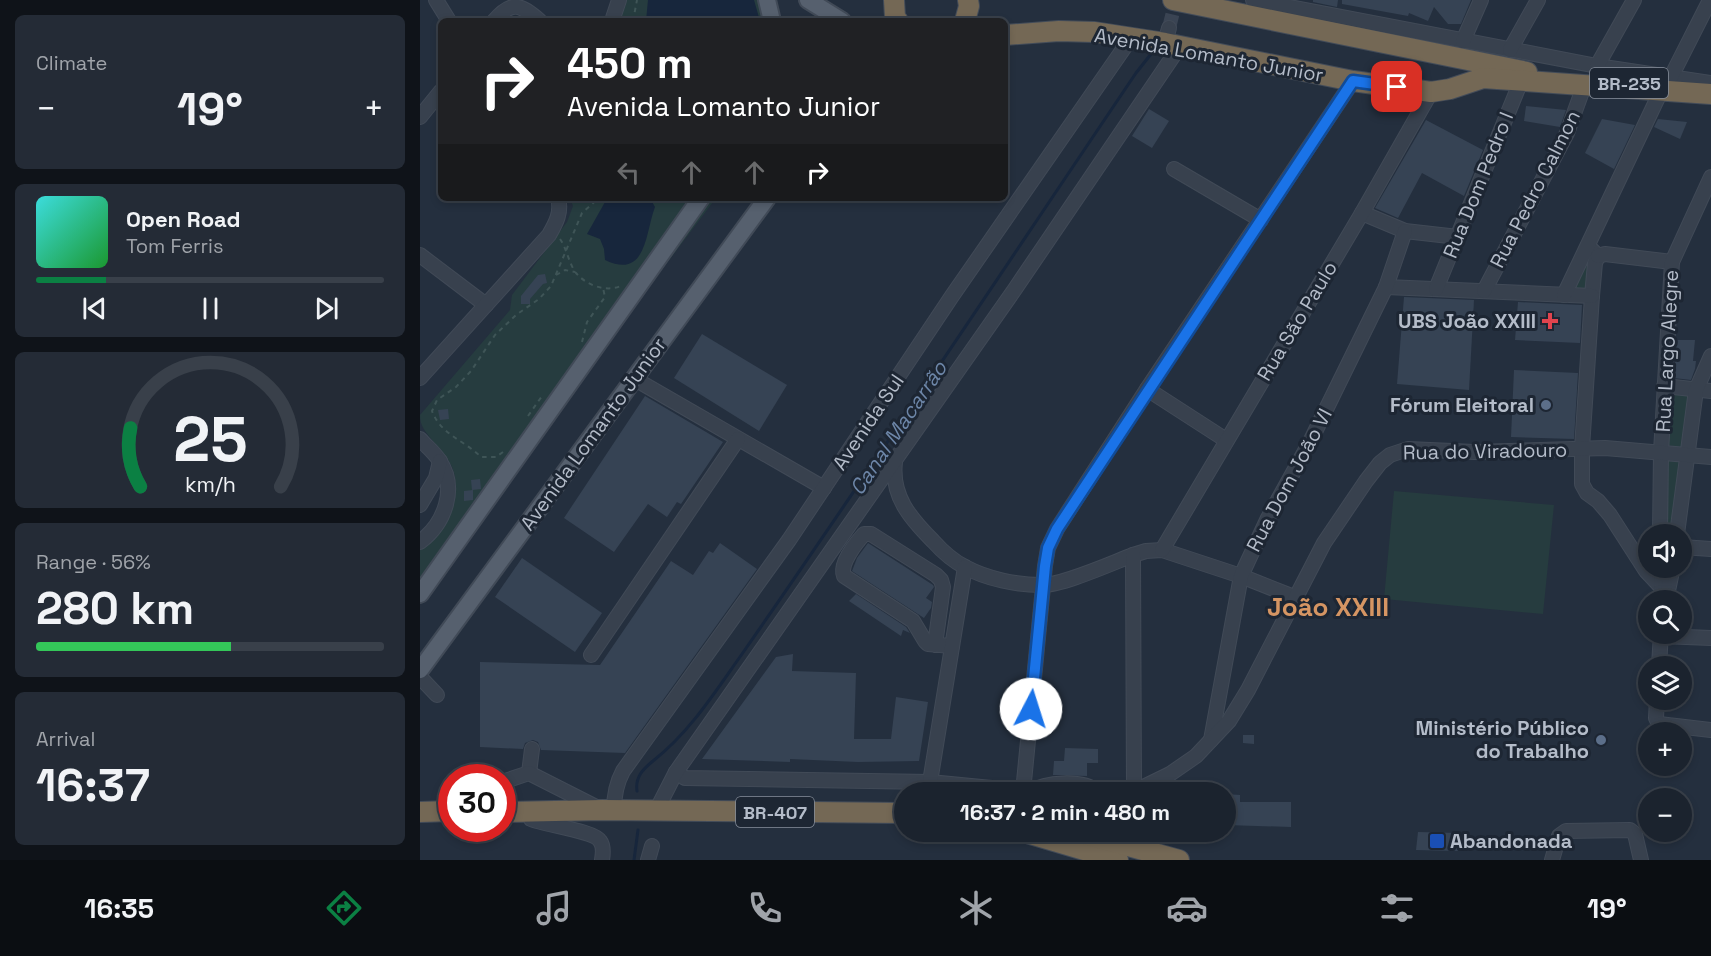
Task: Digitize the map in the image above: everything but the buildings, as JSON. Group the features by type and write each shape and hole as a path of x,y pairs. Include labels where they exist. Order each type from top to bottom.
{"highway":[{"path":"894,0 896,18"},
{"path":"965,18 969,6 968,0"},
{"name":"BR-235","path":"1173,0 1547,76 1711,92"},
{"name":"Avenida Lomanto Junior","path":"1008,35 1059,31 1094,32 1131,38 1171,39 1353,81 1431,92 1450,89 1483,78 1521,81"},
{"name":"BR-235","path":"1521,81 1584,86 1666,84 1711,92"},
{"path":"420,812 438,810"},
{"name":"BR-407","path":"516,812 630,810 894,813"},
{"path":"1057,842 1118,860"},
{"path":"1122,842 1179,860"}],"main road":[{"path":"767,0 771,18"},
{"path":"808,0 837,18"},
{"path":"420,594 699,201"},
{"name":"Avenida Lomanto Junior","path":"420,670 765,201"}],"street":[{"path":"436,0 447,18"},
{"path":"613,18 619,0"},
{"path":"1253,0 1597,66 1666,84 1711,82"},
{"path":"1463,41 1482,0"},
{"path":"1510,50 1538,0"},
{"path":"1597,66 1634,0"},
{"path":"1564,295 1593,251 1666,84 1710,0"},
{"path":"496,18 509,4 519,5 536,18"},
{"name":"Avenida Sul","path":"630,810 614,795 623,771 789,540 952,296 1131,38"},
{"path":"516,777 529,773 630,810 676,772 1015,289 1171,39"},
{"path":"1026,782 1048,548 1057,529 1147,389 1353,81"},
{"name":"Rua Dom Pedro I","path":"1436,289 1521,81"},
{"name":"Rua Pedro Calmon","path":"1484,291 1567,133 1584,86"},
{"name":"Rua São Paulo","path":"1162,550 1431,92"},
{"path":"420,117 438,95"},
{"path":"1174,169 1261,220"},
{"name":"Rua Largo Alegre","path":"1660,524 1661,452 1672,262 1711,177"},
{"path":"420,378 553,228 559,202"},
{"path":"1362,213 1405,231 1458,237"},
{"name":"Rua Dom João VI","path":"1211,741 1241,576 1268,518 1310,442 1386,287 1405,231"},
{"path":"1593,251 1672,262"},
{"path":"1582,448 1595,263 1593,251"},
{"path":"420,255 486,305"},
{"path":"1386,287 1592,296"},
{"name":"Rua Largo Alegre","path":"1679,524 1696,390 1711,356"},
{"path":"633,378 824,488"},
{"path":"1664,386 1711,391"},
{"path":"1147,389 1226,440"},
{"path":"420,439 440,469 449,492 440,518 421,541"},
{"path":"591,655 738,439"},
{"name":"Rua do Viradouro","path":"1582,448 1581,480 1584,489 1598,501 1620,528 1659,590"},
{"name":"Rua do Viradouro","path":"1154,782 1196,756 1229,721 1248,690 1294,597 1324,543 1366,481 1380,463 1390,455 1408,449 1474,452 1605,448 1711,457"},
{"path":"895,462 893,474 897,492 912,520 938,546 965,567 1004,580 1043,585 1146,551 1162,550 1241,576 1294,597"},
{"path":"420,505 440,469"},
{"path":"935,645 943,587 941,580 871,534 864,534 844,564 842,571 844,576 913,621 924,641 935,645 952,646"},
{"path":"1692,548 1711,549"},
{"path":"1133,555 1134,782"},
{"path":"676,772 685,778 930,782 965,567"},
{"path":"1692,637 1711,638"},
{"path":"420,677 437,695"},
{"path":"1657,710 1657,722 1663,726 1711,730"},
{"path":"529,773 532,749"},
{"path":"530,812 531,819 543,824 587,833 597,838 602,847 602,860"},
{"path":"1552,860 1559,836 1566,831 1630,830 1635,834 1641,860"},
{"path":"648,860 651,846"}],"path":[{"path":"634,18 637,0"},
{"path":"510,447 496,457 481,457 470,446 447,434 435,420 432,411 437,400 456,387 471,371 495,335 516,315 539,299 551,286 582,213 596,201"},
{"path":"553,228 567,249 575,272"},
{"path":"555,276 565,270 575,272 587,282 607,290 627,283"},
{"path":"582,342 587,322 605,297 603,288"},
{"path":"527,418 544,394"}],"green space":[{"path":"622,0 770,0 776,18 617,18"},
{"path":"571,201 714,201 420,590 420,545 448,510 453,500 455,479 452,467 423,428 420,415 510,310 512,295 567,222 573,206"},
{"path":"1589,253 1592,255 1589,292 1571,290"},
{"path":"1667,393 1689,394 1682,447 1665,445"},
{"path":"1665,457 1681,458 1672,524 1664,522"},
{"path":"1394,491 1554,505 1543,614 1384,599"}],"water":[{"path":"648,0 754,0 759,18 646,18"},
{"path":"652,201 655,207 642,251 637,259 629,264 619,265 605,260 600,239 587,234 605,202"}],"waterway":[{"name":"Canal Macarrão","path":"637,791 637,782 643,770 679,737 712,697 742,654 1151,54"},
{"name":"Canal Macarrão","path":"634,860 638,830"}],"tunnel":[{"path":"1169,28 1176,0"}],"place":[{"name":"UBS João XXIII","path":"1550,321"},
{"name":"Fórum Eleitoral","path":"1546,405"},
{"name":"Ministério Público do Trabalho","path":"1601,740"},
{"name":"Abandonada","path":"1437,841"}],"district":[{"name":"João XXIII","path":"1328,607"}],"route":[{"path":"1031,709 1045,566 1048,548 1057,529 1147,389 1353,81 1397,87"}]}
